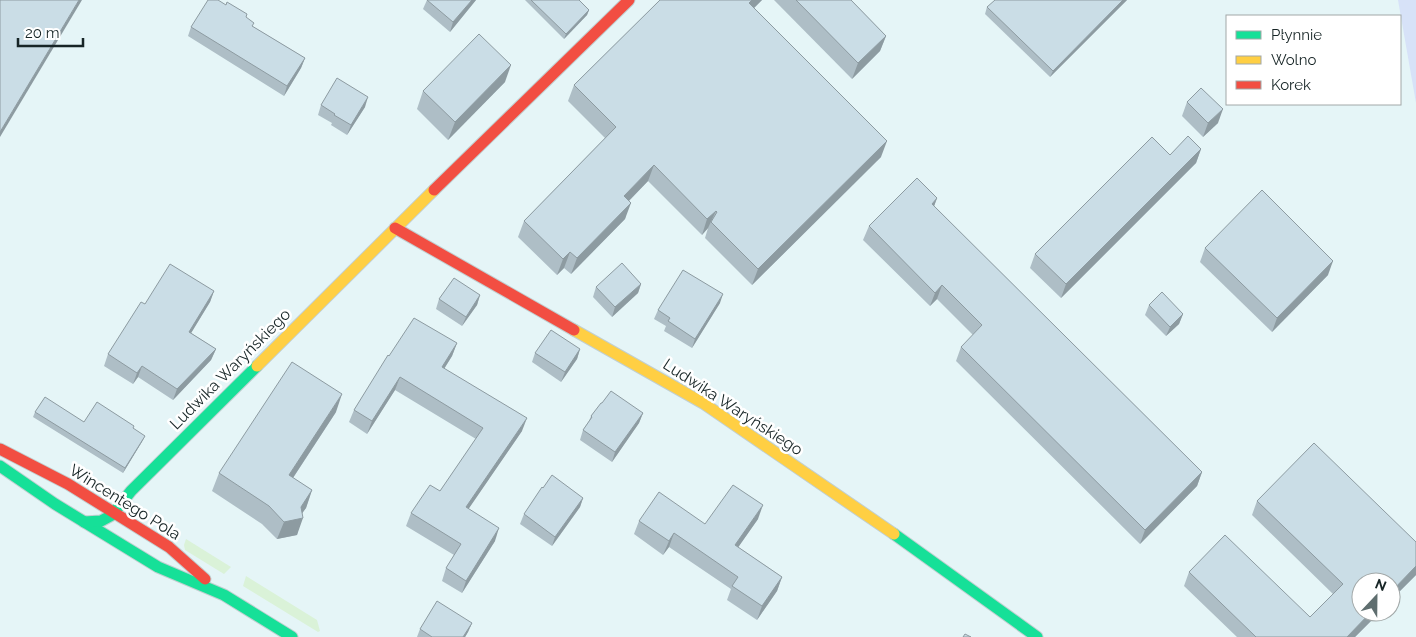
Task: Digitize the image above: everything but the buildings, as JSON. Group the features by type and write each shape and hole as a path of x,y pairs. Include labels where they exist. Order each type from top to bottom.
{"street":[{"name":"Ludwika Waryńskiego","path":"114,514 130,491 395,228 630,0"},
{"name":"Ludwika Waryńskiego","path":"395,228 703,402 876,521 1038,637"},
{"name":"Wincentego Pola","path":"0,449 68,484 168,547 224,595"},
{"name":"Wincentego Pola","path":"0,466 48,500 158,567 224,595 292,637"},
{"path":"84,522 96,522 110,518 114,514"}],"green space":[{"path":"186,539 231,567 224,574 185,550"},
{"path":"246,576 317,620 320,631 318,632 243,586"}],"water":[{"path":"1398,0 1416,0 1416,103 1401,15"}],"traffic: fast":[{"path":"84,522 101,521 112,515 131,491 257,366"},
{"path":"0,466 55,504 158,567 224,595 292,637"},
{"path":"894,534 1037,637"}],"traffic: slow":[{"path":"257,366 434,190"},
{"path":"574,330 703,403 894,534"}],"traffic: jam":[{"path":"434,190 629,0"},
{"path":"395,228 574,330"},
{"path":"0,449 68,484 169,547 205,579"}]}
